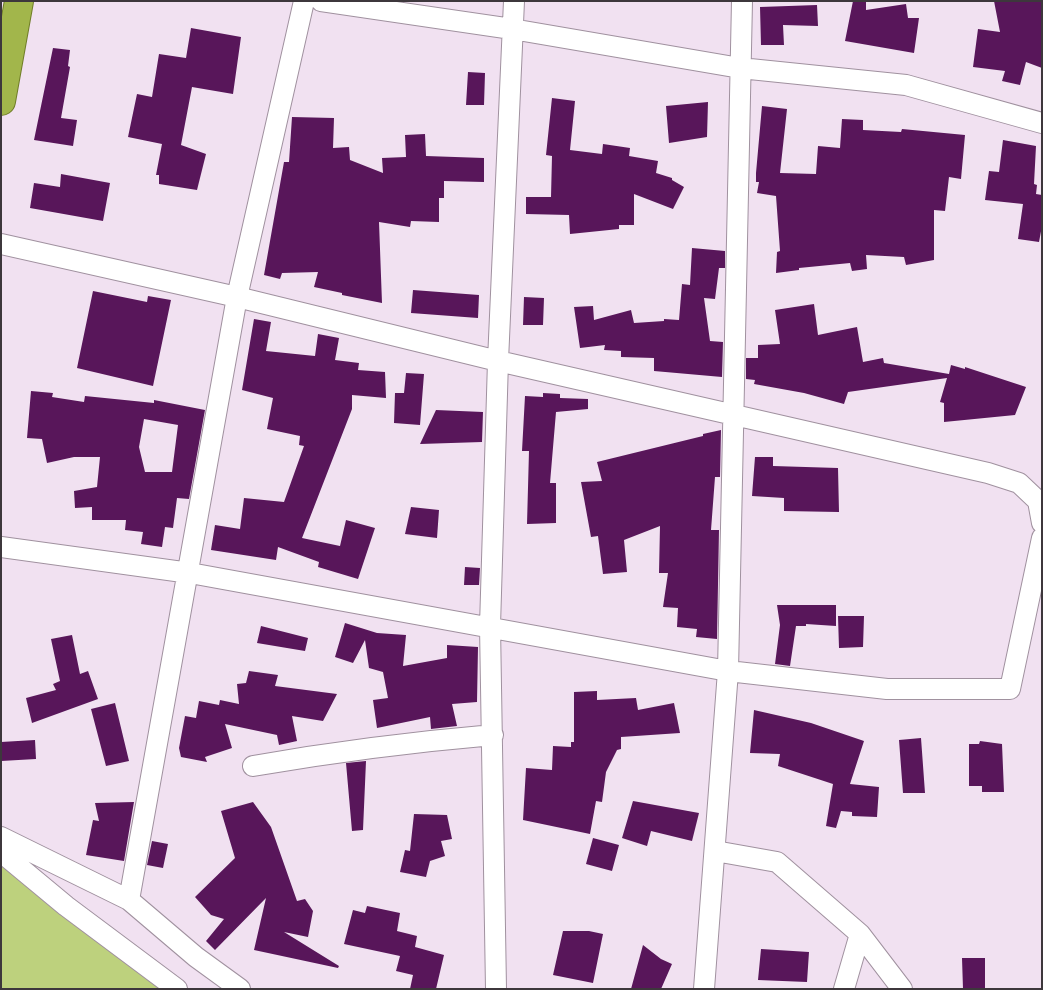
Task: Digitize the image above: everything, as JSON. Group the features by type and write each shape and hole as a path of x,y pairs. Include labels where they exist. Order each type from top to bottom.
{"highway":[{"path":"1,101 19,1"}],"street":[{"path":"129,900 190,573 237,297 304,1"},
{"path":"321,1 512,29 740,68 906,85 1042,123"},
{"path":"496,989 490,626 498,360 514,1"},
{"path":"704,989 728,672 742,1"},
{"path":"1,244 237,297 498,360 988,473 1019,483 1038,501 1042,523"},
{"path":"1,547 190,573 490,626 728,672 887,689 1010,689 1042,538"},
{"path":"253,766 386,745 493,735"},
{"path":"1,837 129,900 196,956 240,989"},
{"path":"715,851 776,862 860,934 902,989"},
{"path":"1,852 66,906 177,989"},
{"path":"844,989 860,934"}],"green space":[{"path":"1,858 166,989 1,989"}],"building":[{"path":"853,1 866,1 866,10 906,4 908,18 919,18 914,53 845,41"},
{"path":"994,1 1042,1 1042,68 1026,62 1020,85 1002,81 1005,71 973,67 978,29 1000,32"},
{"path":"817,5 818,26 783,25 784,45 761,45 760,7"},
{"path":"191,28 241,37 233,94 192,87 181,145 206,154 197,190 159,184 159,175 156,175 162,144 128,137 137,94 152,97 159,54 186,58"},
{"path":"53,48 70,50 68,66 70,67 61,118 77,120 73,146 34,140"},
{"path":"468,72 485,73 484,105 466,105"},
{"path":"552,98 575,101 570,150 602,154 603,144 630,148 629,156 658,161 656,173 672,178 672,180 684,187 673,209 634,194 634,225 619,225 619,229 570,234 569,215 526,214 526,197 551,197 552,156 546,155"},
{"path":"708,102 707,137 669,143 666,106"},
{"path":"762,106 787,109 780,173 816,174 818,146 840,148 842,119 863,120 863,130 901,132 902,129 965,135 961,179 949,177 945,211 934,210 934,260 906,265 904,257 866,255 867,269 852,271 850,263 799,268 799,270 776,273 777,252 780,251 776,196 757,193 759,182 756,182"},
{"path":"292,117 334,118 333,148 349,147 350,160 383,173 382,158 406,157 405,135 425,134 426,156 484,158 484,182 444,181 444,198 439,198 439,222 411,221 410,227 379,222 382,303 314,287 318,272 282,273 280,279 264,275 284,162 289,162"},
{"path":"1003,140 1036,146 1034,184 1037,185 1036,194 1042,195 1042,226 1039,242 1018,239 1023,204 985,200 989,171 999,172"},
{"path":"61,174 110,183 103,221 30,208 34,183 60,187"},
{"path":"692,248 725,251 725,268 719,268 715,299 704,298 710,341 723,342 722,377 654,371 654,358 621,357 621,351 604,350 605,345 580,348 574,307 593,306 594,320 631,310 634,323 664,321 664,319 679,320 682,284 690,285"},
{"path":"413,290 479,295 478,318 411,313"},
{"path":"93,291 147,302 148,296 171,300 153,386 77,368"},
{"path":"524,297 544,298 543,325 523,325"},
{"path":"814,304 818,335 857,327 863,362 883,358 884,363 949,374 951,365 965,369 965,367 1026,387 1015,415 944,422 944,403 940,402 947,378 848,392 844,404 804,393 754,384 755,380 746,379 746,358 758,358 758,345 780,344 775,310"},
{"path":"254,319 271,322 266,351 315,356 318,334 339,338 335,360 359,363 358,370 385,372 386,398 352,395 352,409 302,538 340,546 346,520 375,528 358,579 318,567 319,562 278,547 276,560 211,550 215,525 240,529 244,498 284,502 304,446 299,445 300,436 267,429 273,398 242,390"},
{"path":"406,373 424,374 420,425 394,423 395,393 404,393"},
{"path":"31,391 53,393 52,397 84,402 85,396 154,403 154,400 205,410 189,499 177,498 173,528 165,527 162,547 141,544 143,532 125,530 126,520 92,520 92,507 75,508 74,491 97,487 100,457 74,457 47,463 42,439 27,438","holes":["144,419 178,425 172,472 145,472 139,447"]},
{"path":"543,393 560,394 560,398 588,399 588,409 556,412 550,483 556,483 556,523 527,524 529,451 522,451 525,396 543,397"},
{"path":"436,410 483,412 482,442 420,444"},
{"path":"721,430 720,477 715,477 711,530 719,530 717,639 696,637 697,629 677,627 678,608 663,607 668,573 659,573 660,526 624,540 627,572 603,574 598,536 591,537 581,482 602,481 597,462"},
{"path":"755,457 773,457 773,466 838,468 839,512 784,511 784,498 752,496"},
{"path":"411,507 439,510 437,538 405,534"},
{"path":"465,567 480,568 479,585 464,585"},
{"path":"777,605 836,605 836,626 806,624 806,626 796,626 790,666 775,664 780,625"},
{"path":"838,616 864,616 863,647 839,648"},
{"path":"345,623 377,633 406,635 403,666 447,658 447,645 478,647 477,702 452,704 457,726 431,729 430,717 377,728 373,700 388,698 383,672 369,668 365,640 353,663 335,657"},
{"path":"261,626 308,638 305,651 257,643"},
{"path":"72,635 80,674 88,671 98,699 32,723 26,698 56,690 53,684 60,681 51,639"},
{"path":"249,671 278,675 275,686 337,694 323,721 292,716 297,741 279,745 277,735 225,724 232,748 205,757 207,762 181,757 179,748 185,716 196,718 199,701 219,705 220,700 239,704 237,684 246,683"},
{"path":"597,691 597,700 636,698 638,710 674,703 680,733 621,737 621,749 617,750 606,772 602,802 596,801 590,834 523,820 526,768 552,770 553,746 571,747 571,742 574,742 574,692"},
{"path":"115,703 129,761 106,766 91,709"},
{"path":"754,710 811,723 864,741 850,784 879,787 877,817 852,816 852,812 841,811 836,828 826,826 833,784 778,766 780,754 750,753"},
{"path":"921,738 925,793 903,793 899,740"},
{"path":"35,740 36,759 1,761 1,742"},
{"path":"980,741 1002,744 1004,792 982,792 982,786 969,786 969,744 979,744"},
{"path":"366,761 363,830 352,831 346,763"},
{"path":"633,801 699,813 692,841 651,831 647,846 622,838"},
{"path":"134,802 124,861 86,855 93,820 99,821 95,803"},
{"path":"253,802 271,827 297,901 305,899 313,911 308,937 284,932 339,966 338,968 254,950 266,898 215,950 206,941 224,919 211,915 195,897 235,858 221,811"},
{"path":"414,814 447,815 452,839 441,841 445,856 430,861 426,877 400,872 405,850 410,851"},
{"path":"593,838 619,845 612,871 586,864"},
{"path":"152,841 168,844 163,868 147,865"},
{"path":"367,906 400,913 397,931 417,936 415,947 444,955 436,989 410,989 413,975 396,971 400,956 344,944 353,910 365,913"},
{"path":"563,931 589,931 603,934 593,983 553,975"},
{"path":"643,945 661,959 672,964 661,989 631,989"},
{"path":"761,949 809,952 807,982 758,980"},
{"path":"962,958 985,958 985,989 963,989"}]}
